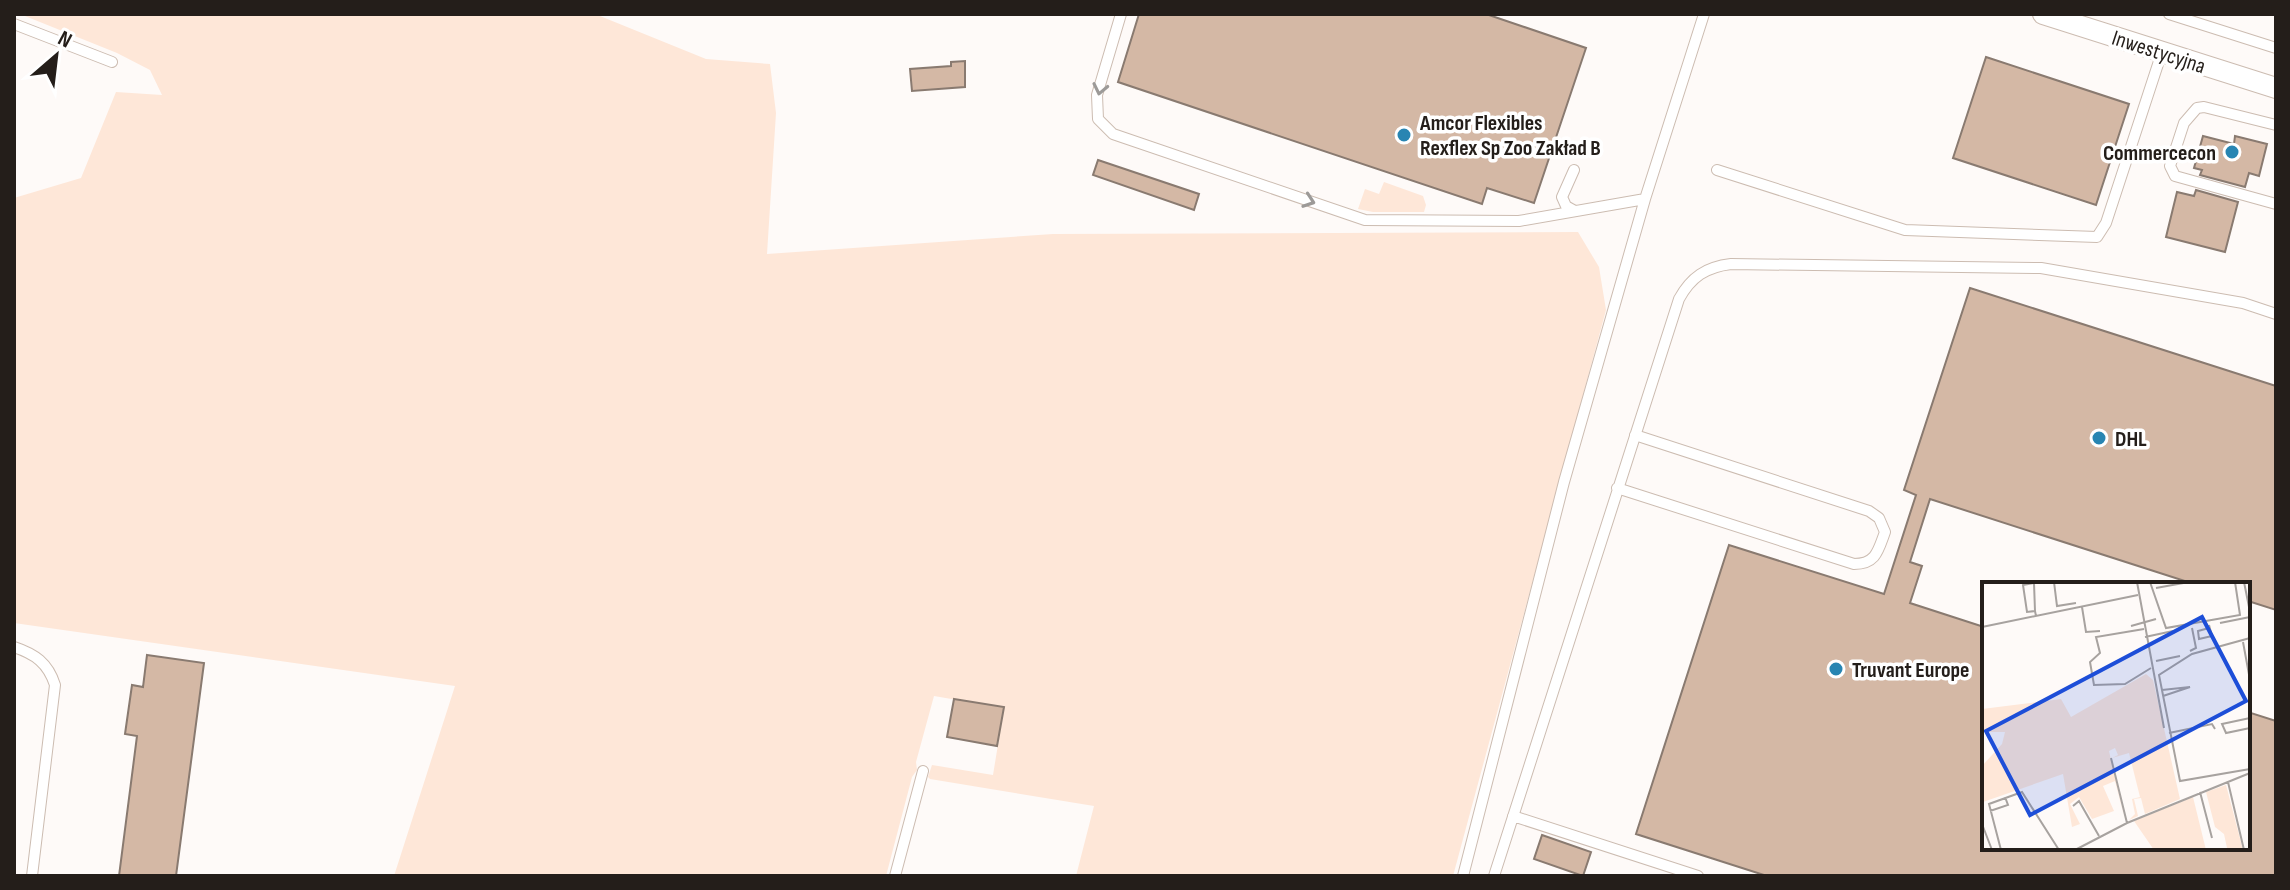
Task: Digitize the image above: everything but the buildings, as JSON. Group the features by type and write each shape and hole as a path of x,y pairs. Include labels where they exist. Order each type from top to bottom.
{"street":[{"name":"Inwestycyjna","path":"2043,14 2276,88"}],"lane":[{"path":"1121,14 1097,95 1096,113 1101,125 1113,134 1365,220 1519,221 1645,199"},
{"path":"1463,876 1564,482 1645,199 1704,14"},
{"path":"2169,14 2276,48"},
{"path":"14,24 112,62"},
{"path":"1717,170 1905,230 2097,237 2106,223 2162,52"},
{"path":"2276,125 2197,108 2184,123 2170,166 2175,176 2276,204"},
{"path":"1574,170 1562,197 1566,206 1575,212"},
{"path":"1494,876 1679,299 1686,286 1699,274 1715,266 2041,268 2243,303 2276,314"},
{"path":"1617,488 1854,564 1865,564 1876,557 1885,532 1879,518 1869,511 1635,435"},
{"path":"14,647 35,655 50,669 55,685 32,876"},
{"path":"895,876 923,771"},
{"path":"1513,816 1698,876"}],"shaded area":[{"path":"20,14 595,14 706,59 770,64 776,113 767,254 1053,234 1578,232 1599,267 1606,310 1453,876 1076,876 1094,806 930,779 932,765 993,775 1004,708 934,696 916,762 917,770 912,777 886,876 394,876 455,686 14,623 14,198 81,178 116,92 162,95 150,70 117,53"},
{"path":"1384,182 1423,196 1426,205 1424,212 1358,209 1365,189 1379,194"}],"place":[{"name":"Amcor Flexibles Rexflex Sp Zoo Zakład B","path":"1404,135"},
{"name":"Commercecon","path":"2232,152"},
{"name":"DHL","path":"2099,438"},
{"name":"Truvant Europe","path":"1836,669"}]}
